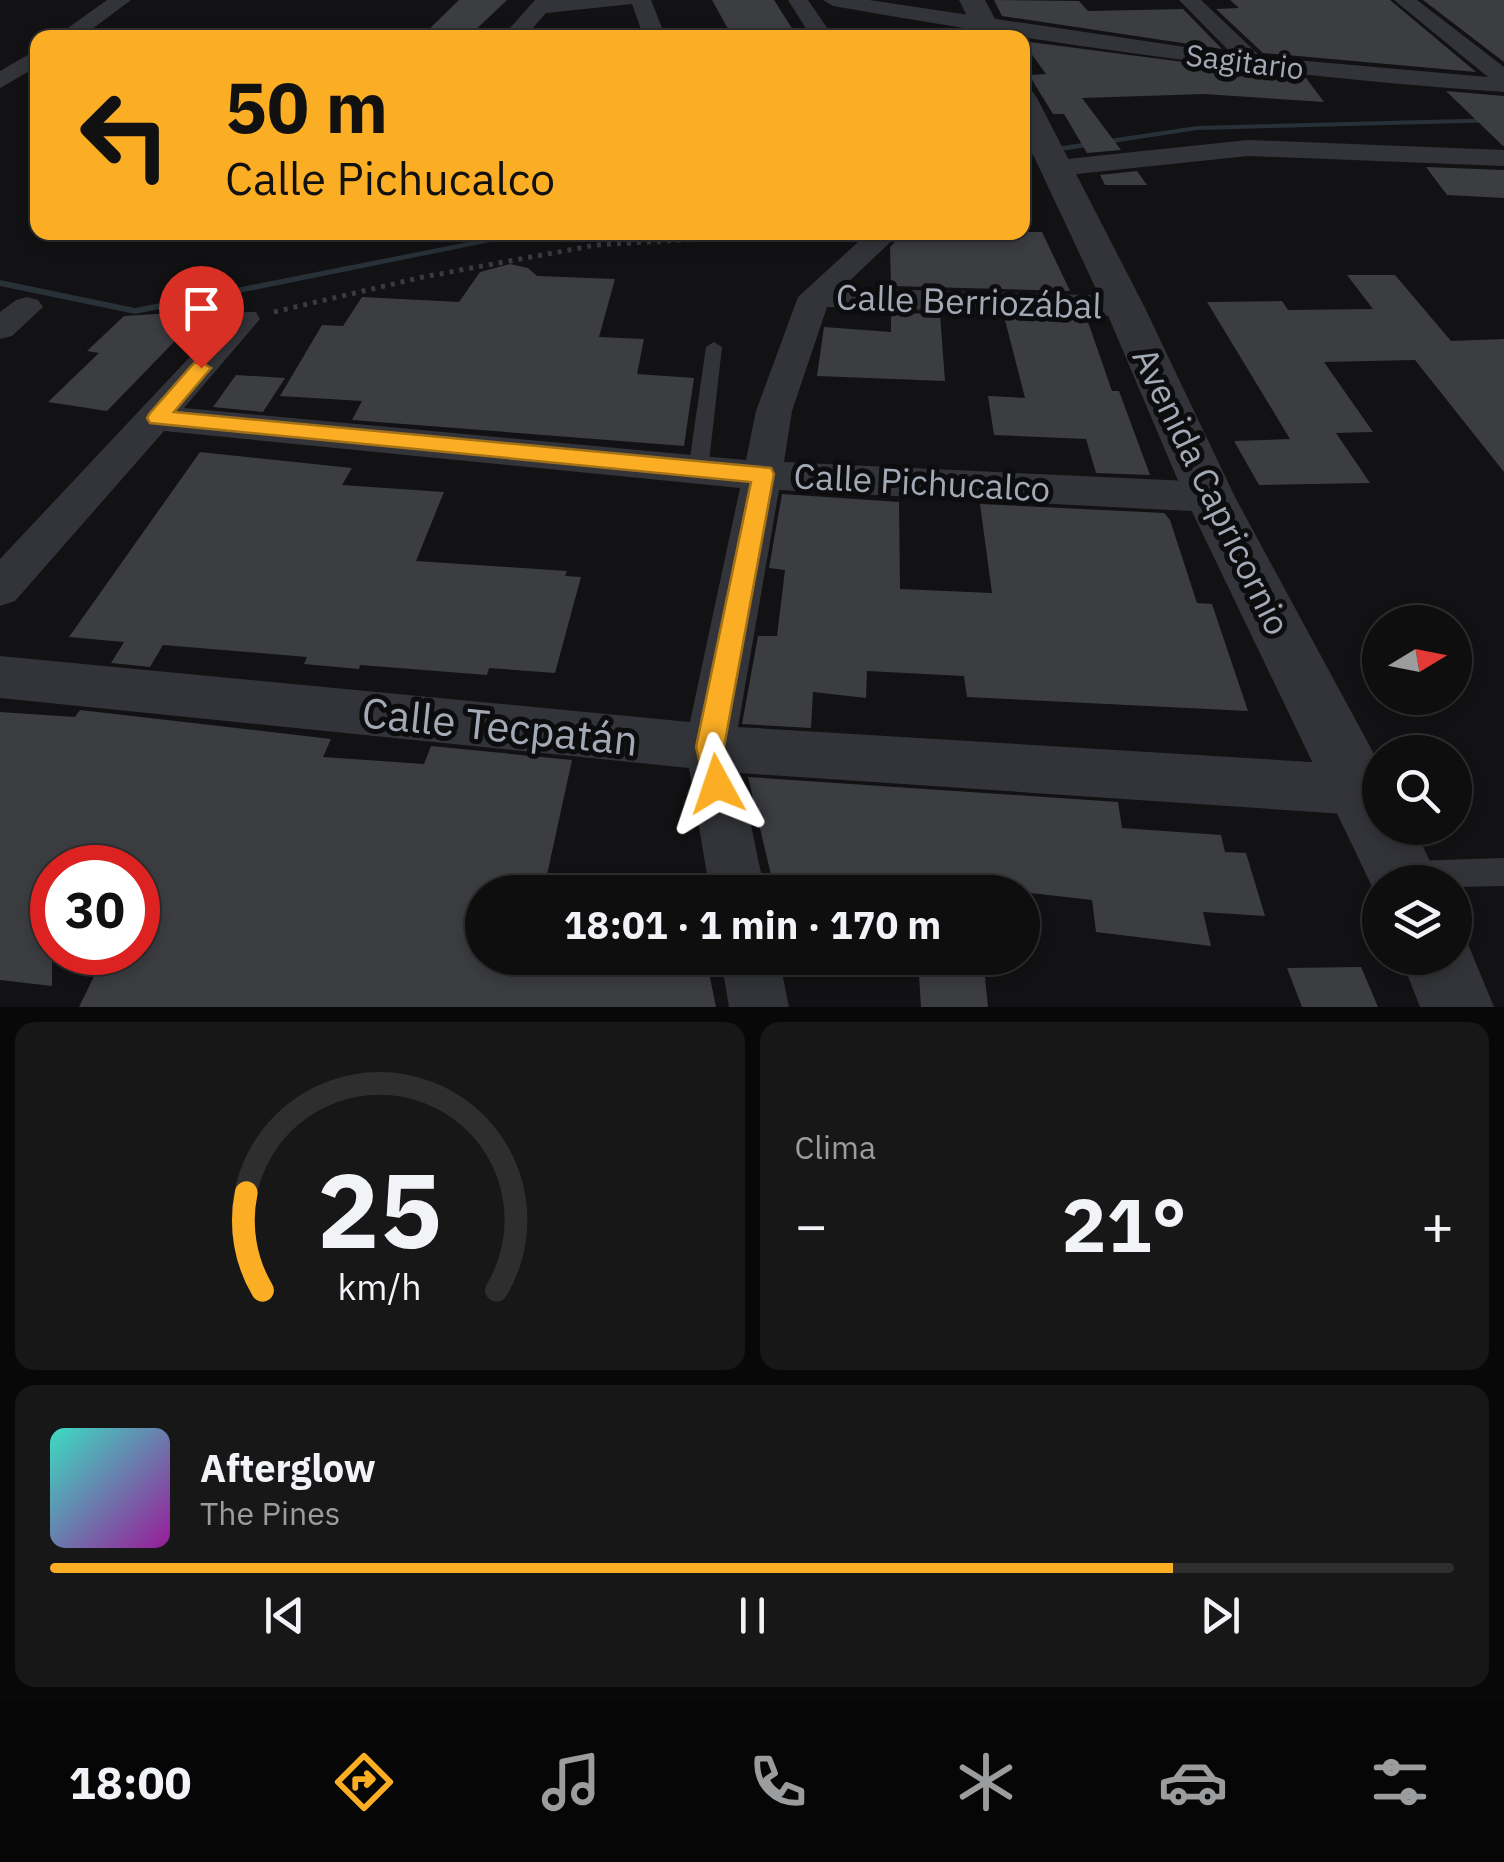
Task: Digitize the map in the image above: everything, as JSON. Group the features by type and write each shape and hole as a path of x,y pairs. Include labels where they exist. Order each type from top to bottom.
{"street":[{"path":"78,30 121,0"},
{"path":"520,30 544,4 626,0"},
{"path":"640,0 652,30"},
{"path":"798,0 818,30"},
{"name":"Sagitario","path":"833,0 979,30"},
{"path":"972,0 988,30"},
{"path":"1189,0 1255,64"},
{"path":"1404,0 1504,82"},
{"name":"Sagitario","path":"1030,37 1255,64 1504,82"},
{"path":"4,79 30,61"},
{"path":"4,79 30,79"},
{"name":"Avenida Capricornio","path":"1030,114 1124,306 1210,497 1397,865"},
{"path":"1051,155 1248,148 1504,158"},
{"path":"734,875 710,747 774,412 814,297 878,240"},
{"name":"Calle Berriozábal","path":"814,297 1124,306"},
{"path":"0,329 27,307"},
{"path":"0,588 158,418 244,318"},
{"name":"Calle Pichucalco","path":"158,418 698,471 1210,497"},
{"name":"Calle Tecpatán","path":"0,677 710,747 1360,790"},
{"path":"753,975 759,1007"},
{"path":"1444,975 1457,1007"}],"lane":[{"path":"698,471 714,347"},
{"path":"1472,874 1504,872"}],"path":[{"path":"244,318 460,270 596,245 658,240"}],"building":[{"path":"459,0 507,0 475,30 428,30"},
{"path":"712,0 774,0 793,30 729,30"},
{"path":"994,0 1079,1 1088,11 1183,9 1222,49 1002,16"},
{"path":"1230,0 1390,0 1476,72 1263,53 1216,9 1239,8"},
{"path":"1423,0 1504,0 1504,62"},
{"path":"1030,42 1306,78 1324,102 1204,94 1082,98 1121,150 1087,153 1064,114 1053,114 1030,77 1046,74 1030,52"},
{"path":"1446,91 1504,96 1504,146 1503,146"},
{"path":"1426,167 1504,170 1504,198 1447,195"},
{"path":"1137,171 1147,185 1105,185 1100,175"},
{"path":"1030,232 1042,232 1070,291 891,286 890,247 897,240 1030,240"},
{"path":"510,264 528,268 537,276 615,279 599,337 644,339 637,374 694,378 684,446 352,420 362,401 280,396 322,325 343,326 362,297 459,302 480,272"},
{"path":"1347,275 1395,275 1451,341 1504,339 1504,472 1415,360 1324,362 1373,432 1336,433 1370,483 1259,485 1234,441 1290,439 1207,302 1282,301 1288,310 1373,309"},
{"path":"204,311 107,411 48,402 99,353 87,351 124,316"},
{"path":"891,313 940,314 945,381 817,376 824,327 891,332"},
{"path":"1004,316 1087,319 1112,391 1119,391 1150,475 1096,473 1086,439 994,435 988,396 1025,398"},
{"path":"236,375 285,378 263,412 213,407"},
{"path":"200,452 352,468 342,485 444,492 416,561 567,571 565,576 581,577 555,673 489,668 487,675 360,665 359,669 304,664 307,657 163,645 150,667 111,663 124,642 69,637"},
{"path":"782,494 899,502 900,589 992,593 980,504 1164,513 1170,520 1197,603 1212,604 1248,711 967,697 964,676 867,671 866,698 813,692 811,728 742,724 758,636 777,636 785,570 769,568"},
{"path":"80,710 331,739 323,757 424,764 431,746 572,760 547,875 465,875 465,975 709,975 716,1007 79,1007 95,975 160,975 160,845 30,845 30,975 52,975 52,986 0,980 0,712 75,717"},
{"path":"748,777 1118,802 1122,828 1221,835 1225,852 1246,853 1265,916 1203,912 1211,946 1096,932 1092,900 1040,894 1040,875 771,875"},
{"path":"1361,967 1378,1007 1302,1007 1287,968"},
{"path":"919,975 985,975 988,1007 921,1007"}],"waterway":[{"path":"1030,154 1197,128 1504,120"},
{"path":"0,283 135,311 495,240"}],"route":[{"path":"201,368 158,418 763,474 710,747 717,784"}]}
